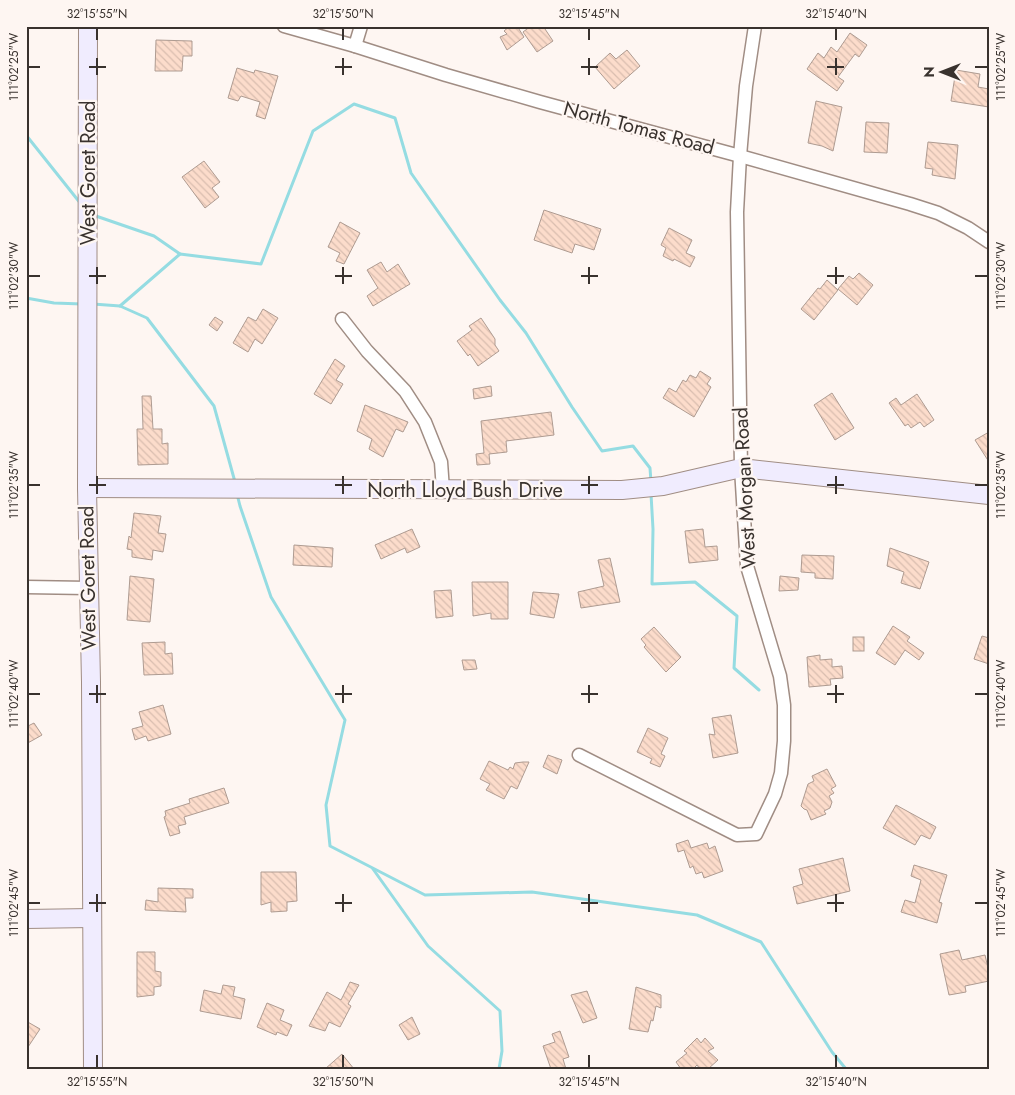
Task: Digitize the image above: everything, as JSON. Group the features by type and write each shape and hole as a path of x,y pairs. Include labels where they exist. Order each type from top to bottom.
{"street":[{"name":"West Goret Road","path":"88,26 86,488 91,682 93,1069"},
{"name":"North Tomas Road","path":"284,26 446,75 938,213 968,228 989,242"},
{"path":"355,46 361,26"},
{"name":"West Morgan Road","path":"578,755 737,835 756,834 775,794 781,773 784,741 784,705 780,676 747,566 742,468 737,212 746,86 754,26"},
{"path":"342,318 367,351 405,391 425,422 441,462 443,490"},
{"name":"North Lloyd Bush Drive","path":"86,488 630,490 663,486 742,468 989,495"},
{"path":"26,587 88,588"},
{"path":"26,919 91,918"}],"building":[{"path":"510,26 517,26 524,37 507,50 500,37 507,34 504,31"},
{"path":"531,26 543,26 553,41 537,52 523,32"},
{"path":"850,33 867,45 859,57 855,54 838,77 844,81 837,91 807,69 818,53 824,58 831,47 837,52"},
{"path":"156,40 192,41 192,56 183,56 182,71 155,71"},
{"path":"627,50 640,66 614,89 595,67 610,53 616,59"},
{"path":"237,68 254,73 255,70 278,76 265,119 256,116 260,102 241,96 238,101 228,98"},
{"path":"956,70 980,74 978,87 989,89 989,107 951,101"},
{"path":"816,101 842,107 833,151 808,143"},
{"path":"866,122 889,123 887,153 864,152"},
{"path":"928,142 958,145 955,179 932,175 933,169 925,168"},
{"path":"204,161 220,182 212,188 219,197 205,208 182,177"},
{"path":"544,210 601,229 594,250 575,244 572,253 534,240"},
{"path":"340,222 360,233 344,264 336,261 340,253 328,247"},
{"path":"669,228 692,240 686,253 695,257 690,267 663,256 666,248 661,245"},
{"path":"381,262 387,272 398,264 410,284 373,306 367,296 378,288 367,270"},
{"path":"859,273 873,285 857,305 838,289 849,276 853,279"},
{"path":"827,280 838,290 814,320 801,309"},
{"path":"263,309 278,318 262,344 255,339 248,352 233,343 248,317 256,321"},
{"path":"215,317 223,322 217,331 209,325"},
{"path":"481,318 495,339 495,345 499,351 478,366 470,354 468,356 457,341 472,330 469,326"},
{"path":"335,359 345,366 336,380 343,384 331,404 314,394"},
{"path":"700,371 711,378 707,384 711,387 694,417 663,398 669,388 676,392 683,380 686,382 690,375 696,378"},
{"path":"491,386 492,396 474,399 473,389"},
{"path":"832,393 854,428 835,440 814,405"},
{"path":"917,394 934,420 924,427 920,422 911,428 908,424 905,426 889,403 896,398 901,405"},
{"path":"142,396 151,396 153,429 162,429 162,444 168,443 168,464 138,465 137,429 143,429"},
{"path":"365,405 408,422 403,432 396,429 383,457 369,449 372,439 357,431"},
{"path":"551,412 554,435 506,441 507,452 489,454 490,464 477,465 476,454 484,453 481,421"},
{"path":"989,432 989,462 975,440"},
{"path":"134,513 161,516 158,533 166,534 163,552 153,550 152,560 132,557 132,550 127,549 129,536 131,538"},
{"path":"412,529 420,547 407,553 405,548 381,559 375,545"},
{"path":"703,529 705,547 717,546 718,560 689,563 685,531"},
{"path":"294,545 333,548 332,567 293,565"},
{"path":"890,548 929,562 920,589 901,583 904,572 887,566"},
{"path":"802,555 834,556 833,579 815,578 815,573 801,572"},
{"path":"610,558 620,602 581,608 578,592 604,586 598,560"},
{"path":"130,576 154,579 150,622 127,620"},
{"path":"780,576 799,578 798,590 779,591"},
{"path":"472,582 508,582 508,619 491,619 491,613 473,616"},
{"path":"451,590 453,616 436,618 434,591"},
{"path":"533,592 559,594 554,618 530,614"},
{"path":"893,626 910,637 907,641 924,653 919,660 905,650 895,665 876,653"},
{"path":"654,627 681,657 666,672 644,647 646,645 641,639"},
{"path":"982,636 989,638 989,664 974,659"},
{"path":"853,637 864,637 864,651 853,651"},
{"path":"165,642 165,654 172,653 173,674 144,675 142,643"},
{"path":"820,655 820,660 832,659 832,667 842,666 843,678 830,679 831,685 809,687 807,657"},
{"path":"462,660 475,660 477,669 464,670"},
{"path":"163,705 171,734 148,741 146,736 135,740 132,729 143,726 139,712"},
{"path":"731,715 738,753 713,758 709,734 715,735 712,718"},
{"path":"34,723 42,735 26,744 26,727"},
{"path":"648,728 668,738 661,754 665,756 660,767 650,763 652,759 637,752"},
{"path":"548,755 562,760 557,774 543,767"},
{"path":"489,761 508,770 510,767 513,769 515,763 529,762 517,789 511,786 504,799 486,790 490,784 480,779"},
{"path":"827,769 836,786 831,789 834,793 829,796 832,802 830,808 824,811 826,814 811,820 807,810 801,806 808,784 814,781 812,776"},
{"path":"224,788 229,803 184,817 186,824 178,826 180,833 170,836 164,817 166,816 165,811 190,803 189,799"},
{"path":"896,805 936,827 930,839 921,835 915,845 883,828"},
{"path":"688,840 691,848 707,843 709,849 715,846 723,871 704,878 702,872 696,874 693,866 690,868 684,850 678,852 676,844"},
{"path":"843,858 850,891 797,904 793,887 803,884 799,869"},
{"path":"914,865 947,875 939,902 942,903 937,923 901,912 905,900 915,903 921,880 911,876"},
{"path":"261,872 296,872 297,901 287,902 287,911 271,912 271,902 261,905"},
{"path":"158,888 193,889 193,898 185,898 186,912 145,910 146,900 158,902"},
{"path":"959,950 962,960 985,955 989,981 965,986 966,992 949,995 940,954"},
{"path":"137,952 155,952 155,971 161,972 161,986 154,987 154,995 137,997"},
{"path":"350,982 359,985 348,1004 351,1006 340,1027 329,1022 325,1031 309,1026 327,992 341,1000"},
{"path":"223,985 235,987 233,996 245,999 241,1019 200,1011 204,990 221,994"},
{"path":"636,987 661,995 661,1008 656,1006 653,1021 651,1020 648,1032 629,1029"},
{"path":"587,991 597,1018 583,1023 571,995"},
{"path":"267,1003 284,1010 280,1020 292,1025 287,1036 277,1032 276,1035 257,1027"},
{"path":"412,1017 420,1034 408,1040 399,1025"},
{"path":"26,1021 40,1029 26,1050"},
{"path":"560,1031 569,1057 563,1059 566,1069 551,1069 543,1046 555,1042 552,1034"},
{"path":"697,1038 701,1043 705,1038 714,1048 708,1051 718,1060 708,1069 700,1069 697,1065 693,1069 681,1069 676,1062 687,1053 684,1051"},
{"path":"342,1054 354,1069 325,1069"}],"waterway":[{"path":"120,306 180,254 261,264 313,131 354,104 395,118 411,173 500,300 526,333 602,451 633,446 650,468 651,482"},
{"path":"26,135 81,204"},
{"path":"93,215 154,236 180,254"},
{"path":"26,298 54,303 82,304"},
{"path":"93,304 120,306 147,318 214,406 235,482"},
{"path":"237,494 271,597 345,720 326,805 330,846 425,895 532,892 697,915 761,942 832,1052 846,1069"},
{"path":"651,494 653,529 652,584 695,582 737,616 734,668 759,690"},
{"path":"373,869 428,946 500,1011 502,1051 499,1069"}]}
